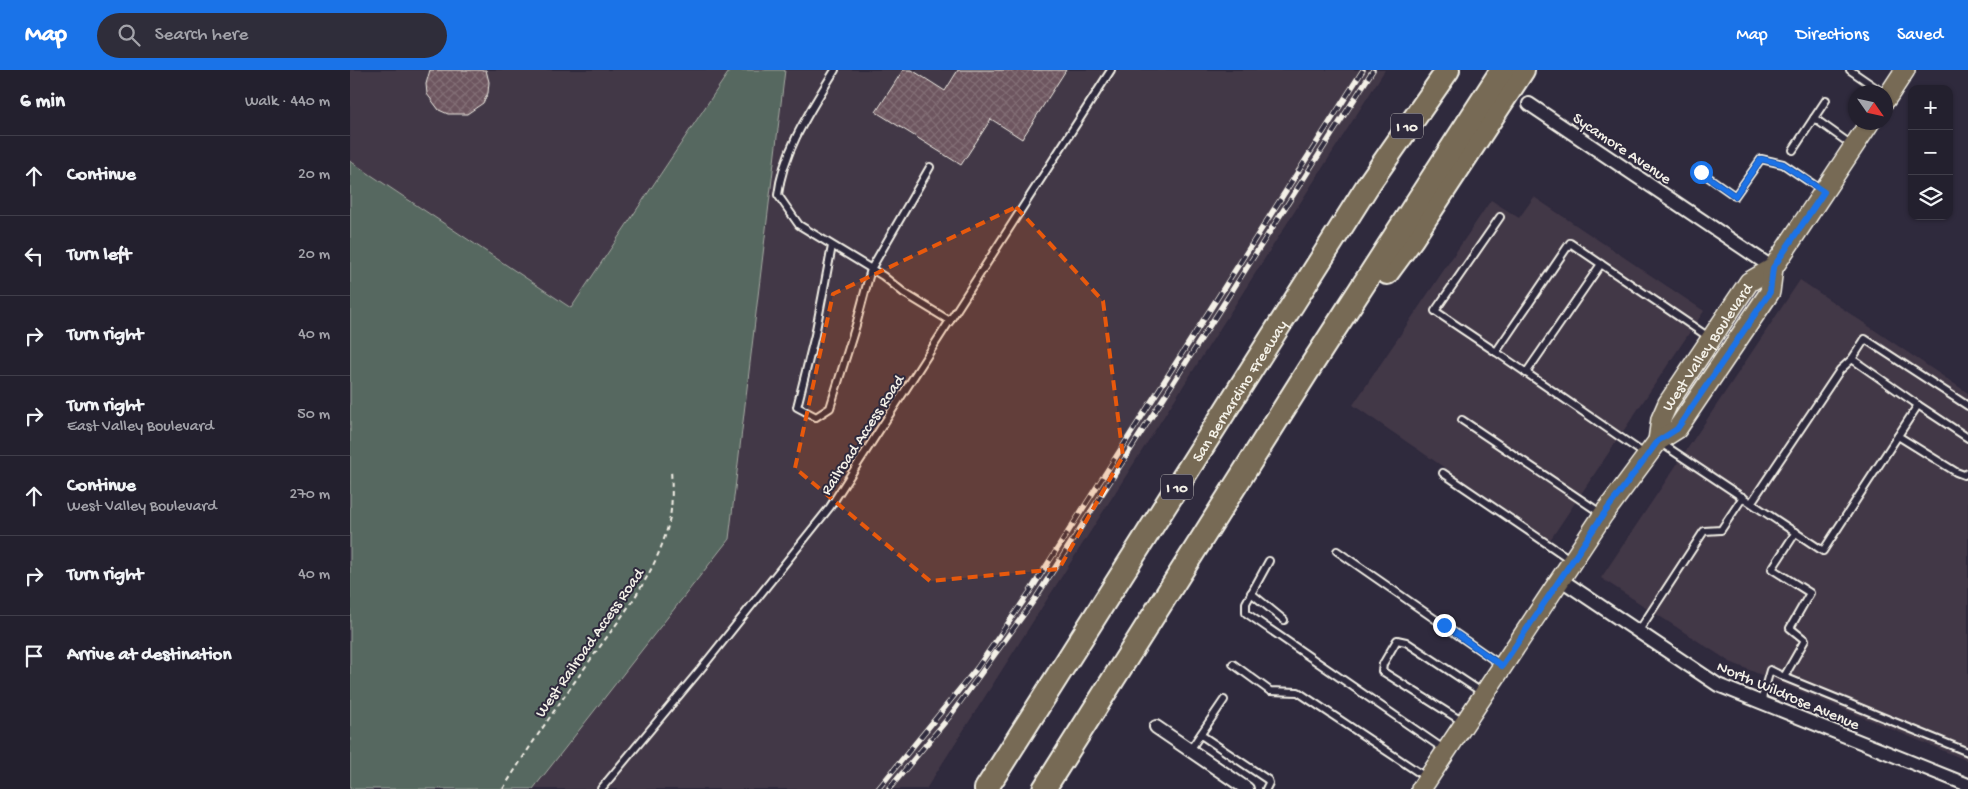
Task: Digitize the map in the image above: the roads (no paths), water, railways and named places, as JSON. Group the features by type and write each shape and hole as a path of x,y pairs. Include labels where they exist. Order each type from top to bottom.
{"highway":[{"path":"1402,134 1434,70"},
{"name":"San Bernardino Freeway","path":"986,789 1402,134 1448,70"},
{"path":"1044,789 1309,369 1502,70"},
{"path":"1309,369 1374,291 1412,239 1523,70"}],"main road":[{"path":"1893,86 1905,70"},
{"path":"1773,268 1865,130"},
{"name":"West Valley Boulevard","path":"1653,448 1661,419 1668,403 1749,282 1773,268"},
{"name":"West Valley Boulevard","path":"1425,784 1603,515 1653,448 1677,429 1770,292 1773,268"}],"street":[{"name":"Sycamore Avenue","path":"1529,104 1773,268"},
{"name":"North Wildrose Avenue","path":"1560,579 1718,684 1968,785"},
{"path":"1156,727 1247,789"}],"lane":[{"path":"835,70 805,118 780,179 778,195 799,225 871,269 950,322"},
{"name":"Railroad Access Road","path":"601,789 700,670 830,507 1111,70"},
{"path":"1850,70 1870,85"},
{"path":"1794,150 1826,100"},
{"path":"1814,118 1854,146"},
{"path":"1701,172 1735,196 1761,159 1783,164 1824,192"},
{"path":"832,246 815,335 797,407 816,417 830,408 871,269 930,167"},
{"path":"1500,217 1435,311 1526,373 1653,448 1743,497 1823,551 1918,405"},
{"path":"1496,352 1570,243 1711,339"},
{"path":"1526,373 1601,264"},
{"path":"1751,503 1840,370 1852,359 1866,338 1968,406"},
{"path":"1852,359 1968,438"},
{"path":"1462,420 1603,515"},
{"path":"1898,436 1956,472 1964,476 1968,472"},
{"path":"1443,472 1572,561"},
{"path":"1638,632 1704,531 1721,530 1743,497"},
{"path":"1784,677 1805,640 1790,628 1810,593 1772,569 1796,532"},
{"path":"1337,551 1502,666"},
{"path":"1269,561 1245,609 1250,617 1446,750"},
{"path":"1251,594 1284,620"},
{"path":"1464,723 1382,671 1383,664 1397,640 1406,642 1484,694"},
{"path":"1233,664 1270,691 1298,692 1425,784"},
{"path":"1761,702 1770,670 1968,752"},
{"path":"1190,750 1224,700"},
{"path":"1200,735 1268,780 1269,784 1266,789"}],"railway":[{"path":"878,789 977,668 1029,593 1363,70"},
{"path":"889,789 950,716 1035,599 1373,70"}]}
